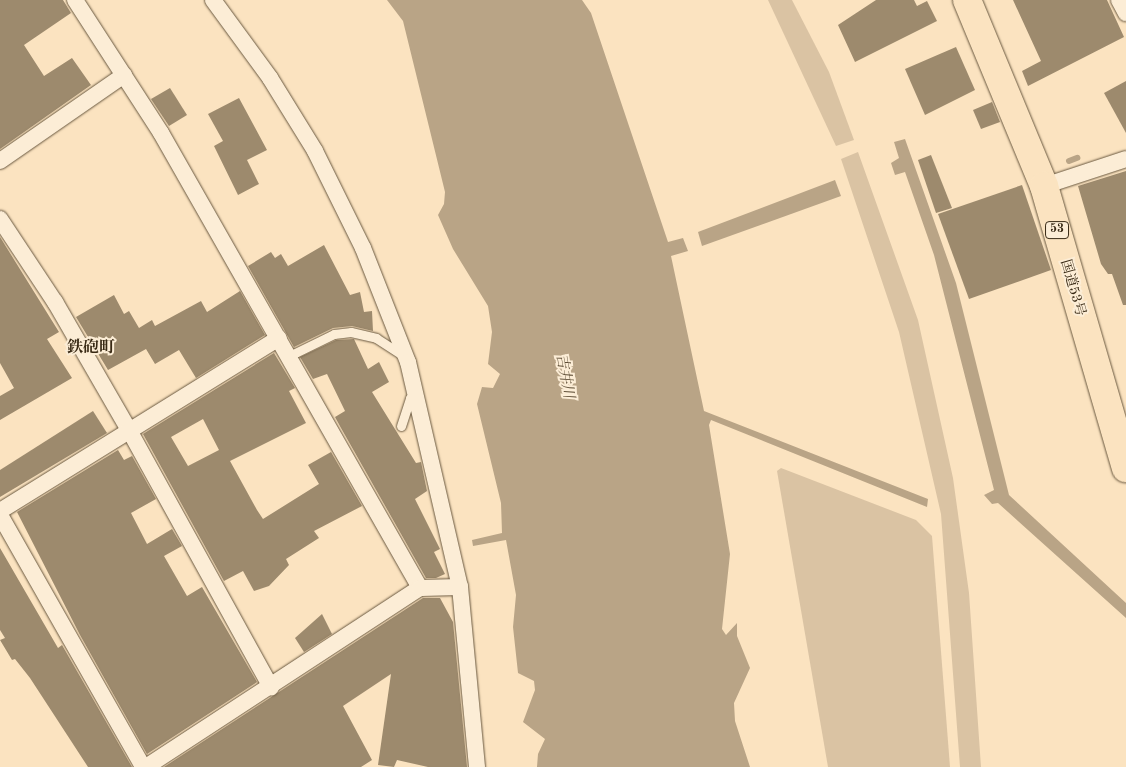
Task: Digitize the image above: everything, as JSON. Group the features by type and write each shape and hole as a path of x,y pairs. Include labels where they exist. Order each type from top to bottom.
{"highway":[{"name":"国道53号","path":"967,0 1044,186 1126,468"}],"street":[{"path":"75,0 124,75 279,338 420,588"},
{"path":"213,0 270,78 315,150 363,248 405,357 416,395 460,587 477,767"},
{"path":"1119,0 1126,13"},
{"path":"0,161 124,75"},
{"path":"1044,186 1126,159"},
{"path":"0,219 55,302 129,430 271,687"},
{"path":"279,338 129,430 0,513 145,767 271,687 420,588 460,587"}],"lane":[{"path":"289,356 334,334 351,332 376,338 405,357"},
{"path":"401,426 410,398 416,395"}],"shaded area":[{"path":"768,0 792,0 829,72 854,140 836,146"},
{"path":"858,152 918,320 953,478 969,593 981,767 960,767 941,514 899,332 841,159"},
{"path":"781,468 916,520 932,536 950,767 828,767 777,471"}],"water":[{"name":"吉井川","path":"387,0 582,0 591,13 668,242 683,238 688,251 671,256 704,411 928,499 927,507 711,420 709,425 730,554 722,629 726,635 737,623 737,636 750,668 734,703 735,721 750,767 537,767 538,754 545,739 523,722 535,690 534,681 518,673 513,627 516,595 506,540 473,546 472,540 502,533 501,503 477,404 482,387 493,388 500,374 488,364 492,332 488,306 453,249 438,215 444,204 445,192 403,21"},
{"path":"905,139 956,283 1009,495 1126,603 1126,618 998,503 992,504 984,495 994,490 934,255 905,172 895,175 891,163 899,158 894,142"},
{"path":"835,180 841,196 702,246 698,232"}],"building":[{"path":"0,0 63,0 71,13 24,45 44,76 72,58 91,85 0,149"},
{"path":"876,0 914,0 917,6 927,1 937,21 855,62 838,25"},
{"path":"1013,0 1107,0 1124,37 1028,86 1022,71 1041,61"},
{"path":"956,47 975,90 925,115 905,69"},
{"path":"1126,81 1126,133 1104,93"},
{"path":"170,88 187,115 169,126 151,99"},
{"path":"239,98 267,150 247,160 259,184 238,195 214,146 223,141 208,114"},
{"path":"992,102 1000,122 981,129 973,110"},
{"path":"931,155 952,208 936,213 918,160"},
{"path":"1126,171 1126,305 1123,305 1112,274 1108,274 1101,264 1078,186"},
{"path":"1022,185 1051,270 969,299 938,214"},
{"path":"0,237 59,332 47,339 72,378 0,420 0,396 14,388 0,363"},
{"path":"324,245 350,295 360,292 364,312 372,311 373,331 352,326 333,328 294,347 248,266 271,252 275,258 281,254 288,266"},
{"path":"240,291 265,335 196,378 179,350 155,364 146,349 108,370 76,317 114,295 124,314 129,311 139,328 152,320 155,326 201,301 207,312"},
{"path":"354,339 368,369 379,362 389,382 372,392 416,463 421,462 427,491 415,499 440,549 434,552 445,574 436,578 426,578 335,417 345,411 327,374 313,379 300,357 336,340"},
{"path":"274,353 295,388 289,391 306,423 230,461 257,510 263,519 319,484 308,465 331,452 362,506 314,531 319,538 286,559 289,565 269,586 254,591 243,571 224,581 143,434","holes":["203,419 219,450 188,466 171,437"]},
{"path":"93,411 107,433 0,497 0,470"},
{"path":"118,450 124,460 132,456 156,499 131,513 147,544 172,529 182,546 164,556 187,596 202,587 257,682 147,754 80,635 17,512"},
{"path":"0,548 58,648 62,645 132,767 88,767 30,678 15,659 12,660 0,640 5,638 0,630"},
{"path":"423,598 440,598 453,622 467,767 428,767 397,760 394,767 378,765 391,674 343,706 372,760 361,767 164,767"},
{"path":"322,614 332,634 304,652 295,638"}],"waterway":[{"path":"1069,161 1077,158"}],"district":[{"name":"鉄砲町","path":"91,348"}]}
